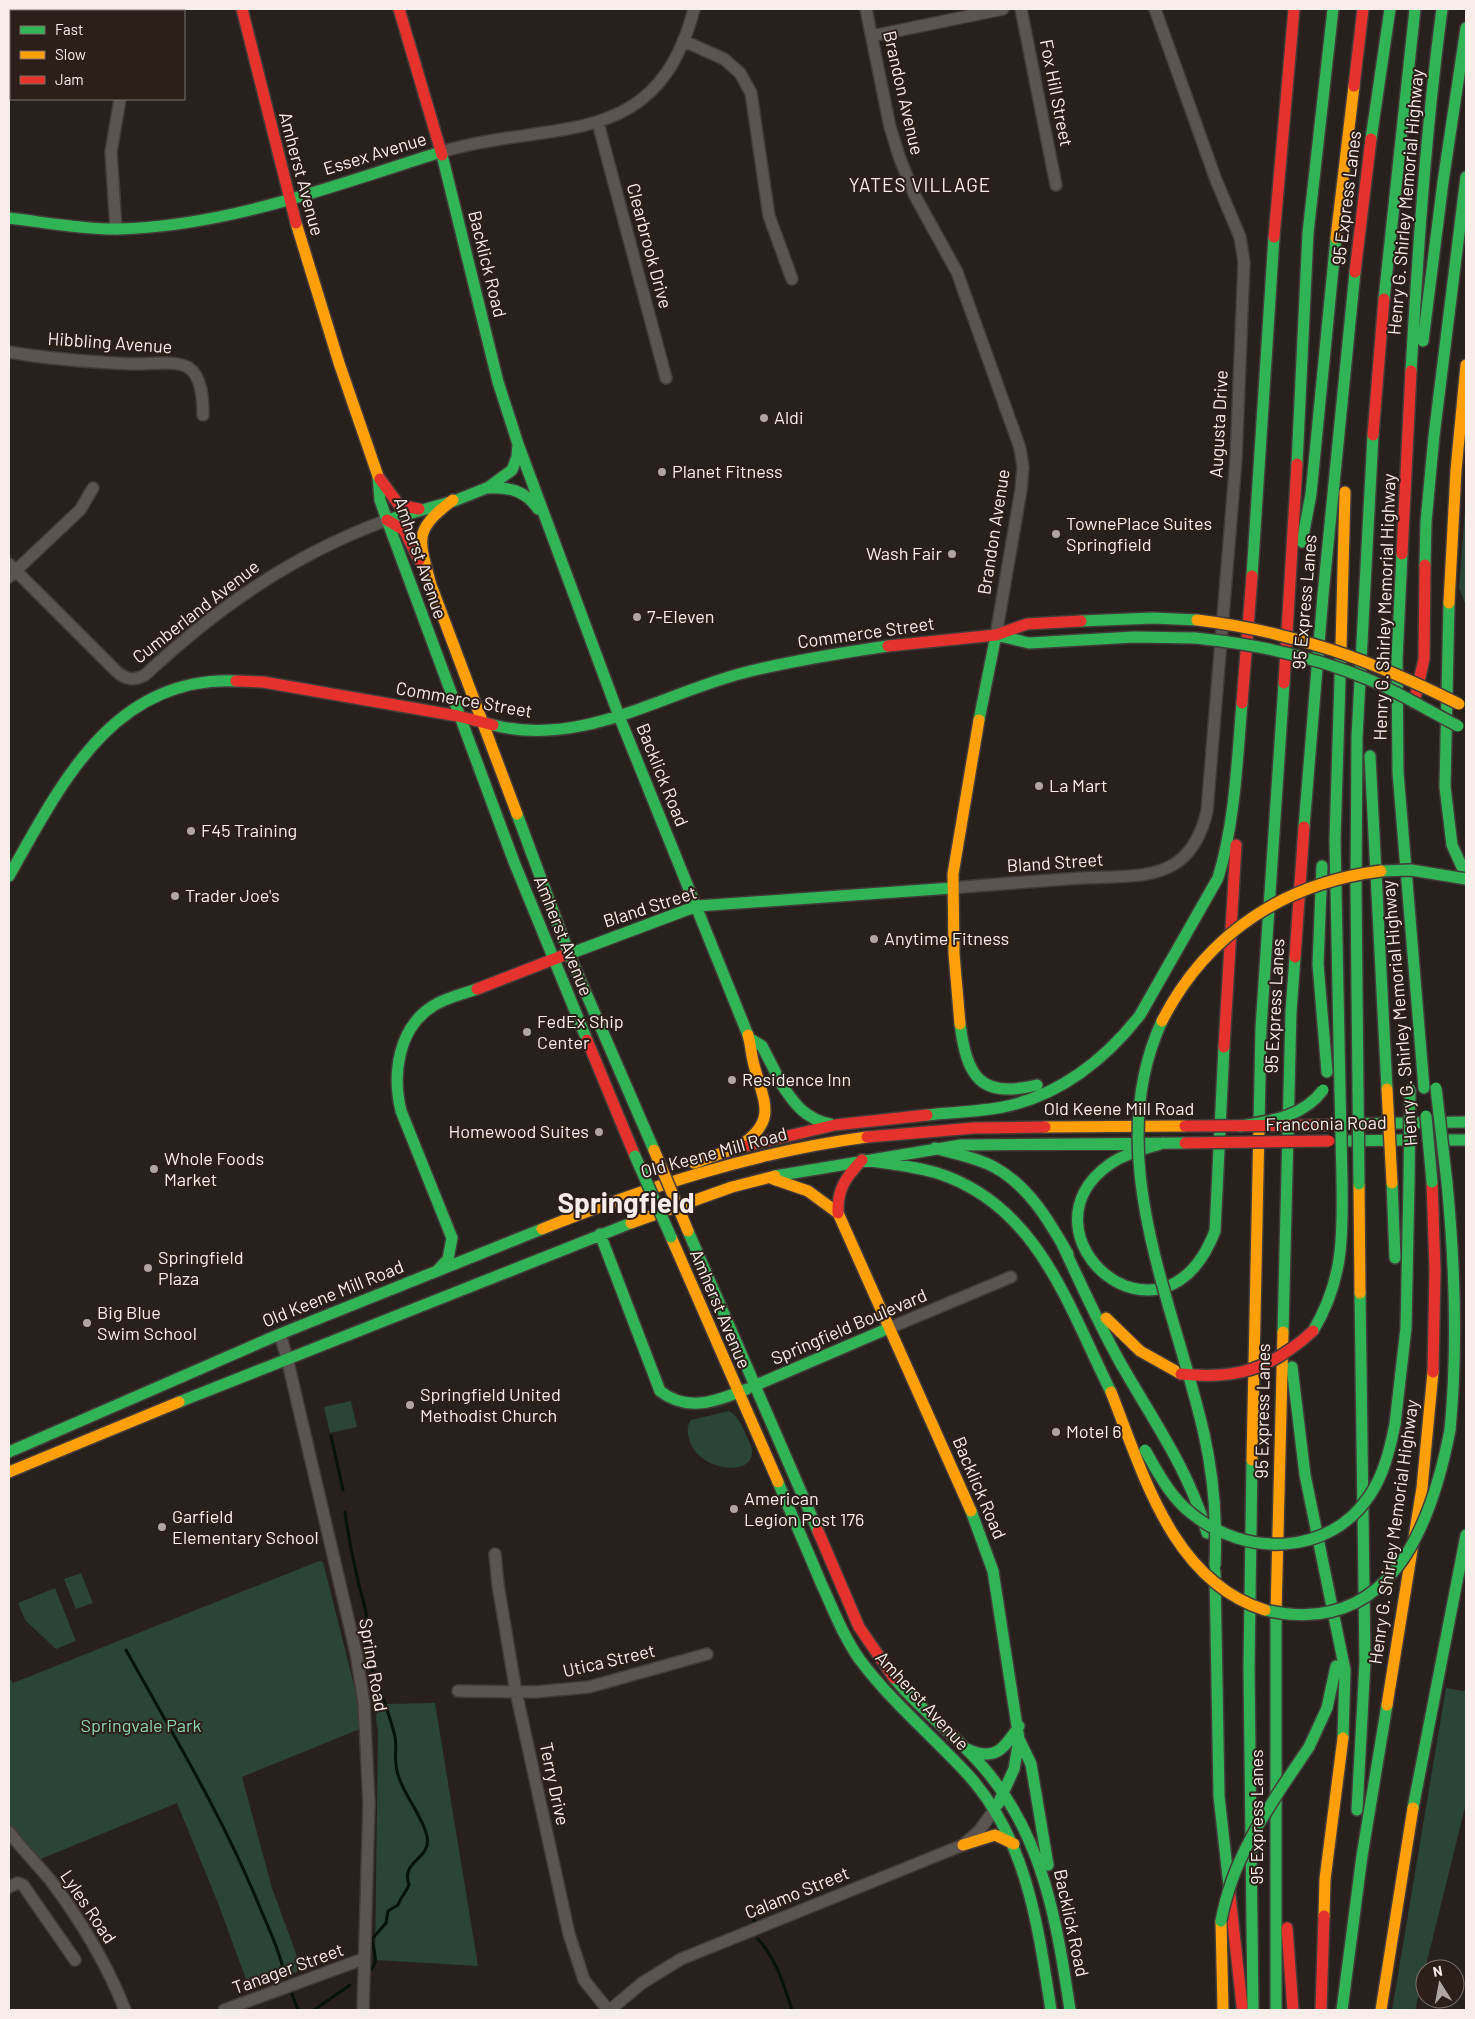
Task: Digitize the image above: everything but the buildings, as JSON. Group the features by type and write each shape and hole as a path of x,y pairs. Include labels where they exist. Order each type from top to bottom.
{"main road":[{"name":"Amherst Avenue","path":"242,9 261,95 289,199 333,349 379,479 380,500 386,520 458,716 553,960 635,1156 835,1616 853,1649 885,1692 963,1770 995,1810"},
{"name":"Backlick Road","path":"399,9 441,152 500,387 518,444 620,716 749,1038 748,1050 764,1094 766,1113 759,1131 752,1139 733,1149"},
{"path":"1253,2010 1248,1668 1259,1094 1265,956 1290,600 1308,233 1320,102 1333,9"},
{"path":"1290,600 1311,494 1327,315 1363,9"},
{"name":"95 Express Lanes","path":"1276,2010 1275,1633 1291,1012 1303,834 1323,595 1351,310 1370,147 1390,9"},
{"path":"1356,1887 1357,1816 1365,1662 1356,941 1359,688 1377,384 1395,180 1415,9"},
{"name":"Henry G. Shirley Memorial Highway","path":"1342,2010 1356,1887 1400,1631 1426,1456 1433,1366 1436,1297 1432,1182 1402,828 1397,737 1399,611 1413,314 1430,99 1442,9"},
{"path":"1163,1143 1116,1160 1104,1168 1085,1192 1080,1204 1077,1226 1089,1256 1106,1277 1126,1287 1149,1289 1174,1283 1185,1276 1205,1256 1214,1231 1226,982 1236,848 1236,788 1259,482 1272,254 1295,12"},
{"path":"1408,447 1443,182 1466,28"},
{"name":"Essex Avenue","path":"9,218 116,229 181,225 221,218 289,199 441,152"},
{"path":"1414,703 1421,684 1424,653 1425,533 1429,484 1466,177"},
{"path":"935,1148 981,1162 1008,1176 1037,1204 1095,1300 1118,1333 1153,1361 1181,1374 1216,1377 1248,1373 1279,1359 1295,1349 1313,1331 1328,1307 1338,1278 1343,1235 1335,897 1338,718 1351,310"},
{"path":"1466,365 1458,435 1452,519 1445,787 1449,826 1454,848 1460,868 1466,877"},
{"name":"Cumberland Avenue","path":"386,520 487,488 512,469 518,457 518,444"},
{"path":"379,479 397,505 411,509 424,508"},
{"name":"Backlick Road","path":"487,488 508,487 519,490 536,506 547,525"},
{"name":"Amherst Avenue","path":"453,500 432,516 422,532 421,547 431,586 457,649 569,954 846,1600 862,1633 877,1656 905,1691 964,1747 991,1776 1003,1793"},
{"path":"386,520 398,524 405,530 431,586"},
{"path":"1366,564 1370,721"},
{"name":"Commerce Street","path":"9,876 44,815 94,743 106,729 127,713 171,690 212,680 263,682 458,716 504,728 556,730 598,724 721,679 766,667 910,642 996,635 1028,624 1154,618 1197,620 1250,626 1292,635 1353,654 1421,684 1463,706"},
{"name":"Commerce Street","path":"996,635 1029,643 1141,637 1195,638 1251,644 1308,658 1369,680 1462,728"},
{"name":"Brandon Avenue","path":"996,635 970,768 952,888 954,954 960,1024 966,1061 977,1080 986,1086 999,1090 1028,1088 1064,1074 1085,1071"},
{"path":"1240,1126 1275,1119 1302,1110 1312,1104 1323,1090 1326,1063 1318,964 1323,853 1338,718"},
{"path":"1370,741 1392,1183 1395,1301 1402,1354"},
{"path":"621,1197 692,1164 733,1149 835,1125 1003,1107 1048,1092 1085,1071 1107,1052 1140,1015 1218,878 1227,844 1236,788"},
{"path":"1242,2010 1219,1796 1215,1566 1217,1515 1208,1453 1152,1236 1140,1174 1137,1137 1138,1106 1143,1075 1155,1036 1176,994 1202,959 1229,933 1289,894 1329,880 1382,871 1422,871 1466,877"},
{"name":"Bland Street","path":"449,1229 399,1104 396,1082 398,1064 409,1030 417,1017 434,1005 697,906 952,888"},
{"path":"838,1213 836,1198 840,1184 862,1160 931,1171 963,1183 993,1199 1019,1222 1042,1253 1111,1392 1149,1485 1166,1520 1192,1560 1204,1574 1228,1593 1249,1605 1281,1613 1308,1614 1338,1608 1367,1596 1395,1572 1408,1557 1425,1524 1438,1484 1450,1430 1456,1375 1457,1314 1447,1183 1430,1027 1413,967"},
{"path":"1410,1064 1410,1040 1417,1004"},
{"name":"Backlick Road","path":"749,1038 762,1046 782,1086 806,1116 815,1122 835,1125"},
{"path":"1111,1392 1153,1464 1185,1507 1201,1521 1225,1536 1256,1546 1279,1546 1301,1543 1330,1532 1352,1516 1363,1505 1378,1482 1390,1449 1396,1424 1406,1328 1410,1084"},
{"name":"Franconia Road","path":"1240,1126 1466,1121"},
{"name":"Old Keene Mill Road","path":"9,1452 280,1334 621,1197 732,1163 796,1148 862,1138 974,1128 1240,1126"},
{"name":"Franconia Road","path":"1185,1142 1466,1140"},
{"name":"Old Keene Mill Road","path":"10,1470 288,1358 422,1307 600,1234 683,1203 770,1178 935,1148 996,1144 1185,1142"},
{"path":"770,1178 803,1186 838,1213"},
{"name":"Backlick Road","path":"838,1213 972,1512 988,1556 996,1588 1019,1726 1017,1760 995,1810 1014,1844 1035,1906 1050,2010"},
{"path":"449,1229 464,1246 497,1247"},
{"path":"437,1271 450,1255 452,1242 449,1229"},
{"name":"Springfield Boulevard","path":"600,1234 660,1391 670,1399 688,1404 714,1401 754,1386 889,1328"},
{"path":"1062,1244 1103,1330 1184,1466 1198,1500 1215,1566"},
{"path":"1284,1250 1300,1445 1338,1627 1345,1670 1345,1716 1338,1787 1325,1879 1321,2010"},
{"path":"1381,2010 1419,1768 1466,1535"},
{"path":"1223,2010 1221,1921 1225,1893 1239,1857 1309,1748 1321,1725 1332,1692 1338,1652 1338,1627"},
{"path":"964,1747 980,1754 993,1755 1004,1748 1019,1726"},
{"path":"1019,1739 1031,1764 1047,1857 1051,1895"},
{"name":"Backlick Road","path":"1003,1793 1034,1847 1051,1895 1070,2010"},
{"path":"1274,1817 1286,1914 1293,2010"},
{"path":"963,1845 995,1835 1014,1844"}],"street":[{"name":"Essex Avenue","path":"441,152 488,140 598,123 623,112 650,92 672,65 684,41 694,9"},
{"name":"Brandon Avenue","path":"866,9 890,127 900,159 915,196 957,272 1020,448 1023,467 1021,490 996,635"},
{"path":"872,36 1004,9"},
{"name":"Fox Hill Street","path":"1021,9 1056,185"},
{"name":"Augusta Drive","path":"1155,9 1216,180 1232,215 1242,248 1243,284 1236,459 1210,783 1205,821 1188,852"},
{"path":"684,41 724,59 740,73 751,92 770,216 792,280"},
{"path":"116,229 111,152 120,100"},
{"name":"Clearbrook Drive","path":"598,123 666,378"},
{"name":"Hibbling Avenue","path":"9,352 132,364 178,364 189,368 196,377 203,402 203,415"},
{"path":"11,571 80,510 93,488"},
{"name":"Cumberland Avenue","path":"11,571 122,676 139,678 239,596 264,580 329,544 386,520"},
{"name":"Bland Street","path":"952,888 1150,873 1176,863 1188,852"},
{"name":"Springfield Boulevard","path":"889,1328 1011,1277"},
{"name":"Spring Road","path":"280,1334 288,1358 356,1652 364,1703 369,1803 363,2010"},
{"name":"Terry Drive","path":"495,1554 498,1585 516,1692 574,1956 587,1987 609,2010"},
{"name":"Utica Street","path":"458,1691 516,1692 589,1688 707,1654"},
{"name":"Calamo Street","path":"609,2010 642,1983 681,1959 963,1845 979,1831 995,1810"},
{"name":"Lyles Road","path":"9,1832 50,1881 89,1938 107,1968 124,2010"},
{"path":"9,1887 18,1883 23,1885 75,1960"},
{"name":"Tanager Street","path":"224,2010 363,1960"}],"green space":[{"path":"1466,496 1466,606 1459,588"},
{"path":"351,1401 357,1427 330,1433 324,1407"},
{"path":"729,1411 736,1416 741,1424 752,1452 749,1461 741,1466 729,1468 704,1460 694,1450 688,1431 691,1420"},
{"name":"Springvale Park","path":"319,1561 323,1562 356,1693 360,1729 242,1777 272,1888 302,1970 250,1990 218,1903 177,1803 31,1863 9,1830 9,1678 13,1683"},
{"path":"81,1573 93,1603 76,1609 64,1579"},
{"path":"55,1588 76,1641 56,1649 25,1620 18,1603"},
{"path":"1446,1688 1463,1691 1466,1689 1466,1803 1428,1959 1415,1959 1415,2010 1392,2010"},
{"path":"435,1703 478,1966 375,1960 378,1731 376,1715 379,1709 386,1704"}],"waterway":[{"path":"331,1436 343,1490"},
{"path":"345,1512 353,1560 366,1613 368,1657 396,1741 396,1767 399,1779 427,1836 425,1850 409,1870 407,1877 408,1888 398,1905 388,1911 386,1923 372,1939 375,1964 370,1970"},
{"path":"126,1650 229,1838 274,1940 285,1978"},
{"path":"751,1916 755,1922"},
{"path":"758,1939 775,1964 792,2010"},
{"path":"314,2010 350,1985"},
{"path":"292,1994 298,2010"}],"traffic: fast":[{"path":"1297,464 1308,233 1333,9"},
{"path":"1371,139 1390,9"},
{"path":"1384,299 1415,9"},
{"path":"1411,371 1423,189 1442,9"},
{"path":"1423,341 1443,182 1466,28"},
{"path":"9,218 105,229 160,226 201,220 282,202 441,152"},
{"path":"387,520 454,501 489,487 512,470 517,457 518,444 498,382 442,155"},
{"path":"1425,565 1426,522 1434,436 1466,177"},
{"path":"1252,576 1274,237"},
{"path":"1302,542 1311,494 1336,238"},
{"path":"1304,827 1323,595 1355,272"},
{"path":"1358,1090 1357,737 1373,435"},
{"path":"518,444 619,716 748,1035"},
{"path":"378,476 380,500 387,520 514,862 587,1040"},
{"path":"487,488 502,488 516,491 528,498 538,509"},
{"path":"1402,554 1397,659 1398,772 1424,1088"},
{"path":"1449,603 1445,787 1452,845 1466,876"},
{"path":"1081,621 1153,618 1197,620"},
{"path":"996,635 1029,643 1134,637 1195,638"},
{"path":"979,720 996,635"},
{"path":"1195,638 1284,652 1327,664 1381,685 1458,726"},
{"path":"493,725 526,730 558,730 589,724 620,716 712,682 743,673 815,658 888,646"},
{"path":"1340,1090 1335,840 1341,647"},
{"path":"9,876 49,806 71,773 96,742 124,716 156,696 193,684 236,681"},
{"path":"1259,1126 1261,1028 1284,683"},
{"path":"927,1115 1003,1107 1024,1102 1043,1094 1062,1085 1096,1061 1127,1031 1140,1015 1218,878 1232,814 1242,703"},
{"path":"1370,756 1387,1089"},
{"path":"517,814 569,954 654,1150"},
{"path":"1322,866 1318,964 1327,1072"},
{"path":"1381,871 1411,870 1466,879"},
{"path":"569,954 697,906 952,888"},
{"path":"1283,1332 1291,1012 1295,957"},
{"path":"437,1271 448,1259 452,1238 401,1111 398,1097 398,1067 405,1039 421,1015 443,1001 477,989"},
{"path":"1162,1021 1145,1072 1138,1123 1140,1175 1148,1228 1204,1434 1214,1500 1215,1566"},
{"path":"960,1024 967,1058 972,1070 980,1080 989,1086 1002,1089 1018,1089 1037,1085"},
{"path":"749,1038 762,1046 782,1085"},
{"path":"1163,1143 1116,1160 1084,1192 1078,1223 1086,1252 1106,1275 1133,1288 1162,1288 1191,1270 1215,1231 1224,1047"},
{"path":"782,1085 792,1099 808,1115 830,1124"},
{"path":"1436,1088 1447,1183"},
{"path":"1409,1183 1410,1089"},
{"path":"1240,1126 1275,1120 1296,1112 1315,1099 1323,1090"},
{"path":"1340,1090 1342,1181"},
{"path":"1358,1090 1359,1184"},
{"path":"1426,1116 1432,1182"},
{"path":"1344,1124 1466,1122"},
{"path":"1344,1141 1403,1140"},
{"path":"1429,1140 1466,1140"},
{"path":"775,1176 961,1145 1185,1143"},
{"path":"935,1148 965,1156 994,1167 1018,1184 1037,1205 1068,1254"},
{"path":"635,1156 671,1237"},
{"path":"862,1160 937,1173 972,1188 1001,1209 1025,1234 1046,1262 1064,1293 1111,1392"},
{"path":"1313,1331 1323,1313 1336,1277 1341,1240 1342,1181"},
{"path":"1392,1183 1395,1258"},
{"path":"1395,1424 1406,1328 1409,1183"},
{"path":"1447,1183 1455,1306 1450,1430"},
{"path":"179,1402 631,1223"},
{"path":"9,1452 280,1334 542,1229"},
{"path":"688,1231 818,1531"},
{"path":"600,1234 660,1391 681,1402 703,1403 747,1389"},
{"path":"1062,1244 1113,1349 1180,1467 1207,1533"},
{"path":"1357,1810 1365,1662 1360,1293"},
{"path":"754,1386 889,1328"},
{"path":"1292,1367 1305,1475 1345,1670 1343,1738"},
{"path":"1145,1450 1171,1493 1192,1514 1213,1528 1237,1538 1261,1543 1286,1544 1310,1540 1332,1530 1353,1515 1370,1495 1379,1479 1389,1452 1395,1424"},
{"path":"1265,1610 1308,1615 1344,1608 1373,1592 1397,1568 1416,1538 1431,1504 1450,1430"},
{"path":"1252,1460 1249,1668 1253,2010"},
{"path":"778,1482 834,1612 854,1651 886,1691 971,1778 1006,1830 1028,1888 1041,1948 1051,2010"},
{"path":"971,1511 993,1571 1019,1739 1014,1769 998,1804"},
{"path":"1413,1808 1466,1535"},
{"path":"1215,1572 1219,1796 1229,1886"},
{"path":"1276,1613 1276,2010"},
{"path":"1309,1747 1327,1708 1336,1666"},
{"path":"894,1678 904,1690 973,1755 1003,1793 1020,1821 1044,1881 1053,1913 1070,2010"},
{"path":"1342,2010 1362,1856 1387,1705"},
{"path":"967,1749 977,1753 992,1754 1003,1747 1019,1726"},
{"path":"1019,1739 1031,1764 1048,1865"},
{"path":"1221,1921 1227,1897 1244,1851 1268,1809 1309,1747"}],"traffic: slow":[{"path":"1336,238 1354,86"},
{"path":"296,223 339,363 378,476"},
{"path":"1449,603 1456,470 1466,365"},
{"path":"1341,647 1345,492"},
{"path":"453,500 425,528 422,537 424,557 431,585 517,814"},
{"path":"1197,620 1267,632 1332,650 1395,674 1459,704"},
{"path":"960,1024 954,954 953,874 979,720"},
{"path":"1162,1021 1180,990 1202,962 1226,938 1252,918 1281,901 1313,887 1346,877 1381,871"},
{"path":"740,1146 760,1128 765,1110 748,1035"},
{"path":"1387,1089 1392,1183"},
{"path":"1045,1127 1185,1126"},
{"path":"1252,1460 1259,1126"},
{"path":"542,1229 621,1199 702,1173 783,1152 867,1137"},
{"path":"694,1163 733,1149"},
{"path":"654,1150 688,1231"},
{"path":"631,1223 732,1187 775,1176"},
{"path":"773,1179 808,1191 838,1213"},
{"path":"1359,1184 1360,1293"},
{"path":"838,1213 971,1511"},
{"path":"671,1237 778,1482"},
{"path":"1106,1318 1140,1351 1181,1374"},
{"path":"1276,1613 1283,1332"},
{"path":"1387,1705 1422,1488 1433,1372"},
{"path":"1111,1392 1149,1489 1165,1520 1184,1550 1206,1575 1233,1596 1265,1610"},
{"path":"9,1472 179,1402"},
{"path":"1324,1916 1325,1879 1343,1738"},
{"path":"1381,2010 1413,1808"},
{"path":"963,1845 995,1835 1014,1844"},
{"path":"1221,1921 1223,2010"}],"traffic: jam":[{"path":"242,9 296,223"},
{"path":"399,9 442,155"},
{"path":"1274,237 1294,9"},
{"path":"1354,86 1363,9"},
{"path":"1355,272 1371,139"},
{"path":"1373,435 1384,299"},
{"path":"1402,554 1411,371"},
{"path":"1284,683 1297,464"},
{"path":"380,479 399,505 419,509"},
{"path":"387,520 404,530 419,560"},
{"path":"1414,703 1424,659 1425,565"},
{"path":"1242,703 1252,576"},
{"path":"888,646 996,635 1027,624 1081,621"},
{"path":"236,681 263,682 458,716 493,725"},
{"path":"1295,957 1304,827"},
{"path":"1224,1047 1236,845"},
{"path":"477,989 562,956"},
{"path":"587,1040 635,1156"},
{"path":"733,1149 835,1125 927,1115"},
{"path":"1185,1126 1329,1125"},
{"path":"867,1137 974,1128 1045,1127"},
{"path":"1185,1143 1329,1141"},
{"path":"838,1213 841,1190 851,1172 862,1160"},
{"path":"1432,1182 1435,1270 1433,1372"},
{"path":"1181,1374 1219,1375 1252,1369 1283,1355 1313,1331"},
{"path":"818,1531 859,1627 894,1678"},
{"path":"1229,1886 1242,2006"},
{"path":"1321,2010 1324,1916"},
{"path":"1287,1928 1293,2010"}],"place":[{"name":"Aldi","path":"764,418"},
{"name":"Planet Fitness","path":"662,472"},
{"name":"TownePlace Suites Springfield","path":"1056,534"},
{"name":"Wash Fair","path":"952,554"},
{"name":"7-Eleven","path":"637,617"},
{"name":"La Mart","path":"1039,786"},
{"name":"F45 Training","path":"191,831"},
{"name":"Trader Joe's","path":"175,896"},
{"name":"Anytime Fitness","path":"874,939"},
{"name":"FedEx Ship Center","path":"527,1032"},
{"name":"Residence Inn","path":"732,1080"},
{"name":"Homewood Suites","path":"599,1132"},
{"name":"Whole Foods Market","path":"154,1169"},
{"name":"Springfield Plaza","path":"148,1268"},
{"name":"Big Blue Swim School","path":"87,1323"},
{"name":"Springfield United Methodist Church","path":"410,1405"},
{"name":"Motel 6","path":"1056,1432"},
{"name":"American Legion Post 176","path":"734,1509"},
{"name":"Garfield Elementary School","path":"162,1527"}],"district":[{"name":"YATES VILLAGE","path":"920,185"},
{"name":"Springfield","path":"626,1203"}]}
